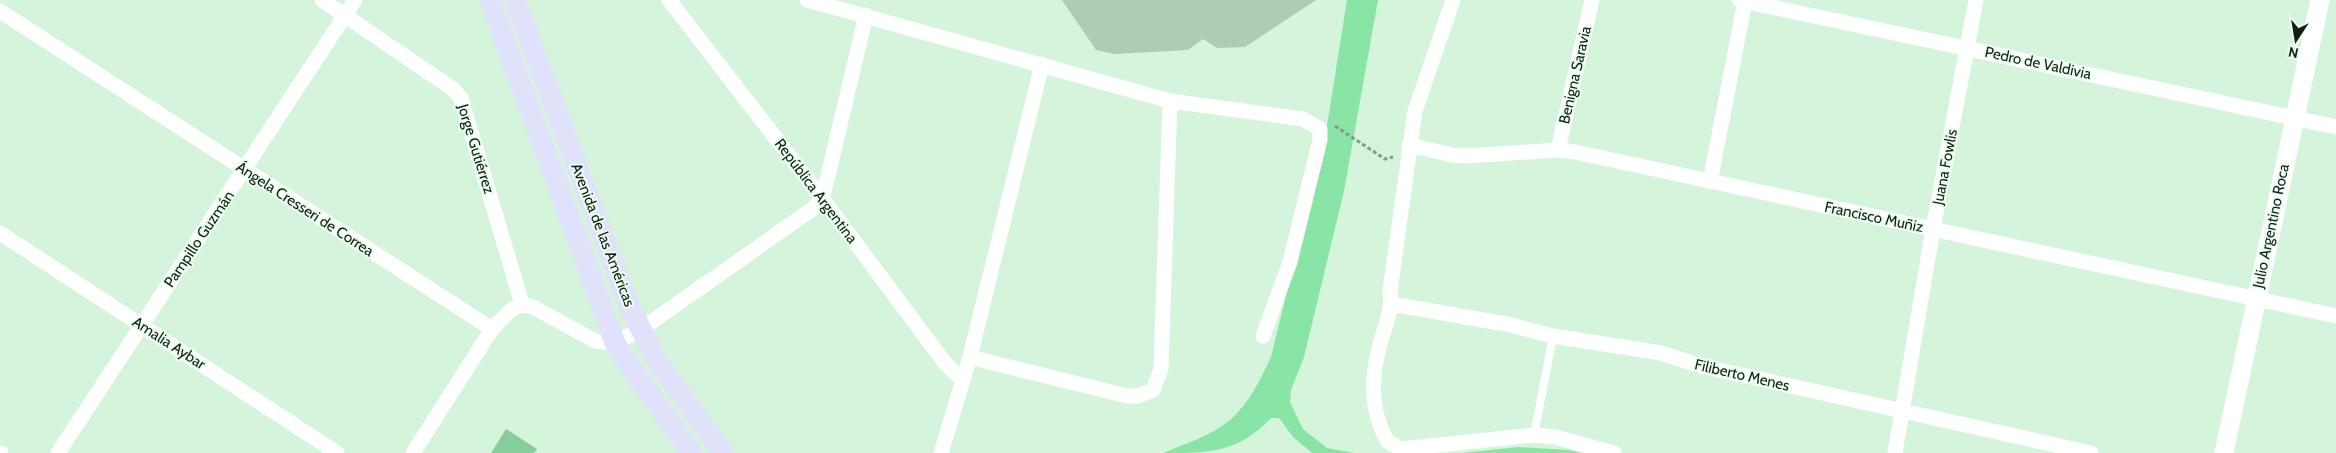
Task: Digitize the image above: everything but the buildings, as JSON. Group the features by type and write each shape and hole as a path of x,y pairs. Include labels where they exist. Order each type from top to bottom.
{"main road":[{"name":"Avenida de las Américas","path":"490,0 615,343 692,453"},
{"name":"Avenida de las Américas","path":"515,0 630,308 640,330 658,362 723,453"}],"street":[{"name":"Jorge Gutiérrez","path":"322,0 453,89 461,98 522,304"},
{"name":"Pampillo Guzmán","path":"58,453 355,0"},
{"name":"República Argentina","path":"668,0 822,198 945,363 963,381"},
{"path":"807,0 1170,101 1303,119 1320,129 1320,140 1290,262 1263,336"},
{"path":"1453,0 1415,111 1408,149 1390,291 1392,304 1380,346 1374,384 1377,418 1388,442 1401,448 1413,449 1534,435 1555,437 1614,453"},
{"name":"Benigna Saravia","path":"1558,150 1592,0"},
{"name":"Juana Fowlis","path":"1895,453 1933,229 1976,0"},
{"name":"Julio Argentino Roca","path":"2224,453 2320,0"},
{"path":"1710,182 1742,1"},
{"name":"Pedro de Valdivia","path":"1742,1 2336,127"},
{"name":"Ángela Cresseri de Correa","path":"0,11 492,329"},
{"path":"413,453 492,329 511,310 522,304 533,307 595,341 615,343 640,330 807,214 822,198 866,15"},
{"path":"941,453 970,357 1042,64"},
{"path":"970,357 1127,396 1138,396 1153,390 1162,369 1170,101"},
{"name":"Francisco Muñiz","path":"1408,149 1466,156 1558,150 2336,316"},
{"name":"Amalia Aybar","path":"0,233 337,453"},
{"name":"Filiberto Menes","path":"1392,304 1506,324 1553,336 1661,353 1701,366 2091,453"}],"lane":[{"path":"1534,435 1553,336"}],"path":[{"path":"1330,123 1370,152 1385,159 1408,149"}],"shaded area":[{"path":"1347,0 1378,0 1344,191 1304,357 1291,390 1290,402 1303,429 1327,448 1354,453 1312,453 1293,437 1279,418 1271,418 1259,430 1247,438 1222,449 1163,453 1206,435 1229,421 1248,399 1271,357 1326,132"},
{"path":"506,429 537,449 534,453 491,453"},
{"path":"1518,447 1569,450 1581,453 1462,453"}]}
